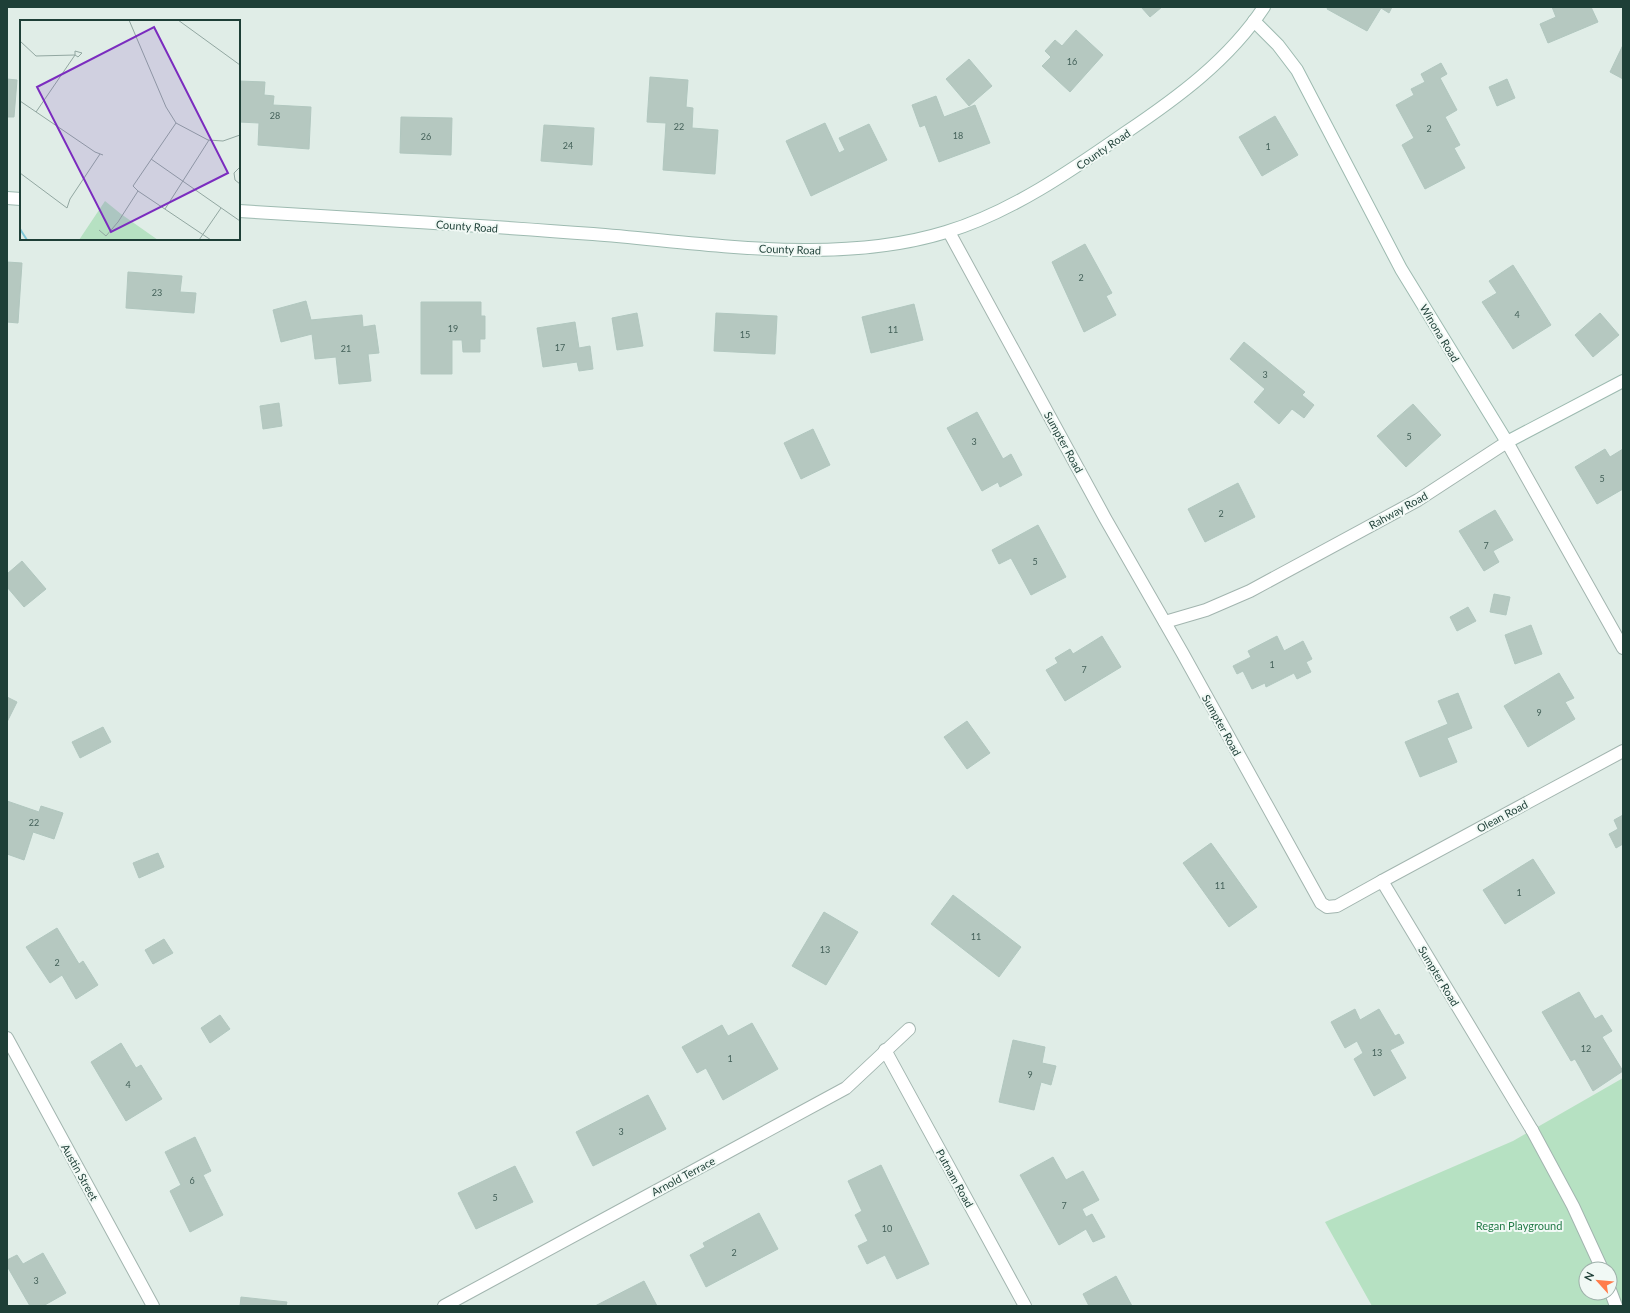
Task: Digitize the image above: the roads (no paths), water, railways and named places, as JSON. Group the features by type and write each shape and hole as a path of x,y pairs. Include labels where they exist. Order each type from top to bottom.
{"street":[{"name":"County Road","path":"240,211 794,250 834,250 896,243 949,232 1015,203 1064,175 1148,118 1204,75 1229,52 1264,7"},
{"name":"Winona Road","path":"1254,21 1278,45 1297,70 1401,269 1507,442 1623,648"},
{"path":"7,198 20,199"},
{"name":"Sumpter Road","path":"949,232 1105,518 1165,622 1321,903 1329,908 1337,906 1382,881 1532,1130 1573,1206 1598,1261"},
{"name":"Rahway Road","path":"1165,622 1206,610 1250,591 1418,500 1507,442 1623,381"},
{"name":"Olean Road","path":"1382,881 1623,751"},
{"name":"Arnold Terrace","path":"444,1306 846,1088 908,1028"},
{"name":"Austin Street","path":"7,1038 153,1306"},
{"name":"Putnam Road","path":"885,1050 1025,1306"}],"park label":[{"name":"Regan Playground","path":"1519,1225"}]}
